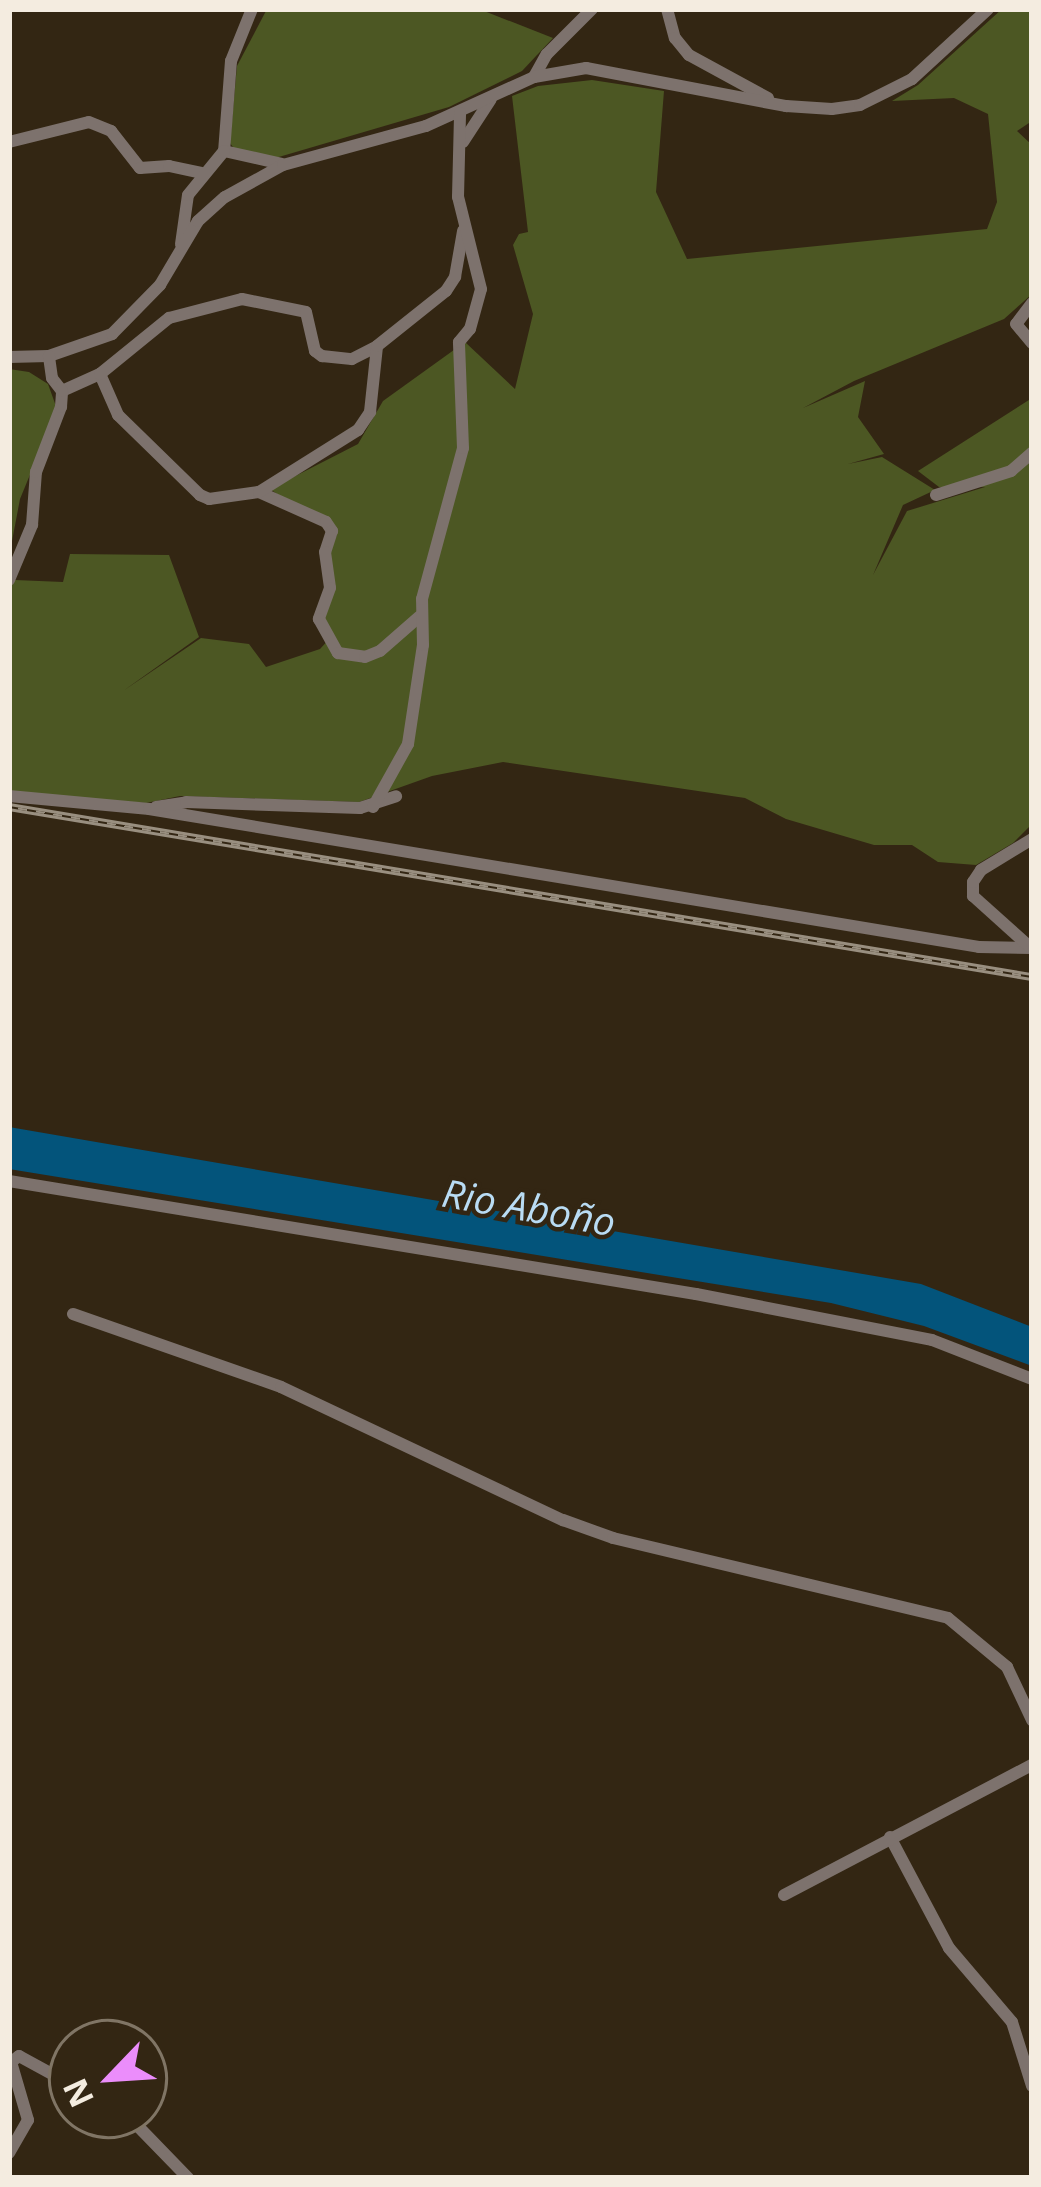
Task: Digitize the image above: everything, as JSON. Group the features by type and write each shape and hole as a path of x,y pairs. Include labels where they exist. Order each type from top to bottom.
{"street":[{"path":"182,246 182,213 201,173 224,151 231,61 252,9"},
{"path":"535,77 537,66 592,9"},
{"path":"667,9 675,38 689,56 778,104"},
{"path":"9,357 49,356 112,334 160,285 198,220 225,197 283,165 460,113 535,77 586,68 832,110 890,94 988,9"},
{"path":"374,807 408,744 423,645 419,617 463,448 459,342 470,329 482,289 463,231 456,157 492,98"},
{"path":"460,113 462,143"},
{"path":"9,142 89,122 111,131 140,168 169,166 201,173"},
{"path":"224,151 283,165"},
{"path":"62,391 100,374 169,319 242,299 306,312 315,351 352,359 377,346 446,291 455,278 463,231"},
{"path":"1032,303 1016,324 1032,343"},
{"path":"100,374 118,415 209,499 259,492 358,430 373,398 377,346"},
{"path":"9,580 32,525 36,472 52,441 62,391 52,378 49,356"},
{"path":"936,495 1011,471 1032,453"},
{"path":"259,492 326,522 332,531 325,552 328,600 319,619 338,653 365,657 380,651 419,617"},
{"path":"9,796 149,809 979,946 1032,948"},
{"path":"149,809 186,802 374,807 396,796"},
{"path":"1032,839 981,870 973,882 974,896 1032,948"},
{"path":"9,1181 825,1319 932,1340 1032,1379"},
{"path":"73,1314 281,1387 596,1532 691,1560 948,1618 1007,1667 1032,1720"},
{"path":"784,1895 1032,1765"},
{"path":"890,1837 949,1948 1012,2022 1032,2086"},
{"path":"9,2153 28,2120 11,2062 19,2056 48,2072"},
{"path":"150,2139 188,2178"}],"green space":[{"path":"267,9 479,9 553,38 522,71 449,107 272,159 238,154 230,143 237,66"},
{"path":"1002,9 1032,9 1032,121 1017,131 1032,145 1032,294 1004,319 854,381 803,408 865,381 858,417 884,454 848,464 882,457 935,490 903,505 873,575 907,511 985,487 939,487 918,471 1032,398 1032,824 1013,843 976,865 938,862 912,845 874,845 786,819 745,798 503,762 432,776 359,802 180,796 146,803 9,793 9,588 15,580 63,582 70,554 169,555 199,637 123,691 201,638 249,644 266,667 320,649 332,636 323,614 327,552 337,535 270,489 358,444 383,401 465,342 515,389 533,314 513,245 519,234 528,232 512,96 538,86 592,80 664,91 656,192 687,259 987,229 997,202 988,114 954,98 892,101 918,85"},
{"path":"9,369 29,372 48,384 57,409 20,499 9,557"}],"water":[{"path":"9,1127 921,1284 1032,1327 1032,1366 924,1326 831,1303 9,1169"}],"railway":[{"path":"9,807 1032,977"}],"water label":[{"name":"Rio Aboño","path":"529,1207"}]}
